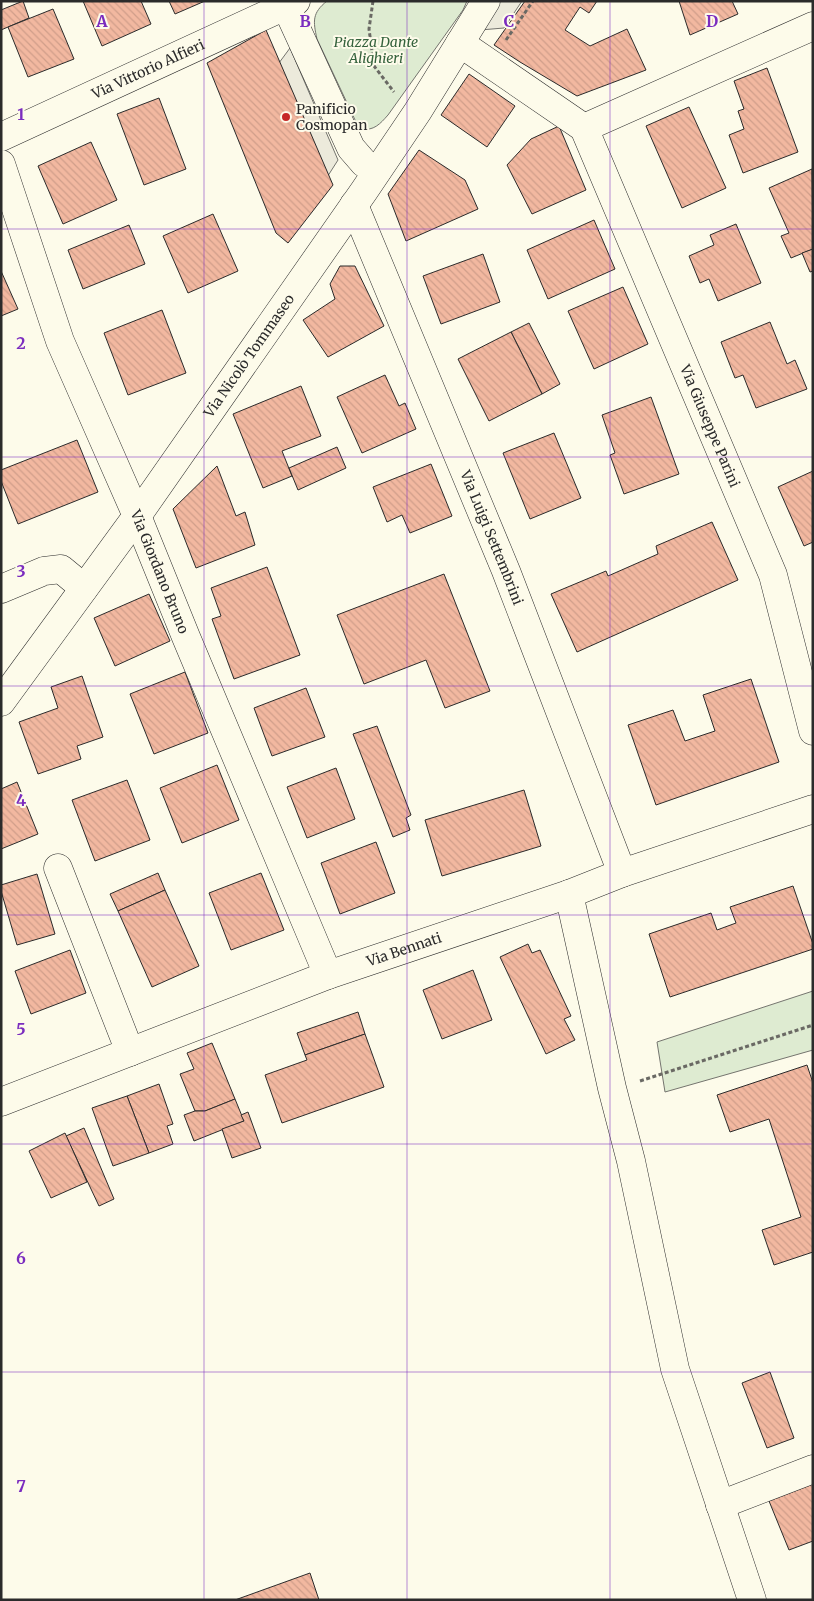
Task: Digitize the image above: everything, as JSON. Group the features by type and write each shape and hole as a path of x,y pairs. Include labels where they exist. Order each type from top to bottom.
{"street":[{"name":"Via Nicolò Tommaseo","path":"1,702 137,516 354,205 418,111 486,1"},
{"path":"281,5 352,148 364,163 377,171"},
{"name":"Via Vittorio Alfieri","path":"1,136 281,5"},
{"path":"460,43 584,128 813,26"},
{"name":"Via Giuseppe Parini","path":"584,128 773,575 813,731"},
{"name":"Via Giordano Bruno","path":"1,164 60,341 137,516 193,655 328,975"},
{"name":"Via Luigi Settembrini","path":"354,205 506,571 622,873"},
{"path":"1,590 44,571 61,569 84,588"},
{"name":"Via Bennati","path":"1,1102 328,975 570,894 622,873 813,808"},
{"path":"58,868 130,1052"},
{"path":"570,894 612,1088 631,1161 675,1369 752,1600"},
{"path":"720,1505 813,1469"}],"path":[{"path":"373,1 369,29 374,66 392,92 418,111"},
{"path":"505,40 533,1"},
{"path":"612,1088 648,1079 813,1026"}],"green space":[{"name":"Piazza Dante Alighieri","path":"327,1 467,1 463,10 388,115 376,126 370,129 361,129 317,39 315,27 316,14"},
{"path":"813,991 813,1050 665,1092 657,1042"}],"shaded area":[{"path":"500,1 522,1 504,28 480,30"},
{"path":"290,48 338,160 324,182 276,67"}],"building":[{"path":"23,1 29,18 1,30 1,10"},
{"path":"83,1 141,1 151,24 102,46"},
{"path":"169,1 205,1 175,14"},
{"path":"525,1 597,1 589,13 580,7 565,30 590,46 627,29 646,70 577,96 494,45"},
{"path":"679,1 732,1 738,14 690,35"},
{"path":"53,9 74,59 28,77 8,27"},
{"path":"266,30 333,185 288,243 276,233 207,63"},
{"path":"767,68 798,152 743,173 729,135 744,129 738,111 744,109 734,81"},
{"path":"469,74 515,106 487,147 441,115"},
{"path":"159,98 186,169 144,185 117,114"},
{"path":"689,107 726,188 682,208 646,126"},
{"path":"559,126 586,190 532,214 507,165 531,139"},
{"path":"91,142 117,200 63,224 38,166"},
{"path":"419,150 465,180 478,209 406,241 388,194"},
{"path":"812,169 813,249 791,258 781,236 789,233 769,188"},
{"path":"213,214 238,271 188,293 163,236"},
{"path":"594,220 615,269 548,299 527,250"},
{"path":"736,224 761,283 718,301 709,279 700,283 689,256 714,245 710,235"},
{"path":"129,225 145,264 83,289 68,250"},
{"path":"813,249 813,271 810,272 802,253"},
{"path":"483,254 500,302 441,324 423,276"},
{"path":"340,266 355,266 384,326 328,357 303,320 335,299 330,284"},
{"path":"1,271 18,309 1,316"},
{"path":"623,287 648,344 594,369 568,311"},
{"path":"162,310 186,373 128,395 104,333"},
{"path":"770,322 787,364 795,360 807,389 756,408 743,375 735,378 721,342"},
{"path":"529,323 560,384 542,394 511,332"},
{"path":"511,332 542,394 489,421 458,359"},
{"path":"385,375 399,406 405,403 416,429 362,453 337,397"},
{"path":"301,386 321,436 282,451 292,476 263,488 233,414"},
{"path":"651,397 679,474 624,494 610,455 615,453 602,415"},
{"path":"554,433 581,498 530,519 503,453"},
{"path":"77,440 98,492 18,524 1,481 1,470"},
{"path":"337,447 346,468 298,490 289,468"},
{"path":"431,464 452,516 410,533 402,515 387,522 373,487"},
{"path":"217,466 236,516 245,512 255,545 196,568 173,509"},
{"path":"813,471 813,542 804,546 778,487"},
{"path":"712,522 738,580 577,652 551,594 606,571 608,576 658,554 656,546"},
{"path":"267,567 300,655 234,679 212,619 221,616 211,588"},
{"path":"444,574 490,691 445,708 426,660 364,684 337,615"},
{"path":"149,594 170,641 115,666 94,618"},
{"path":"185,672 208,733 154,754 130,694"},
{"path":"82,676 103,737 77,746 81,759 38,774 19,722 58,708 51,687"},
{"path":"751,679 779,762 656,805 628,725 673,710 685,741 715,731 703,695"},
{"path":"306,688 325,737 272,756 254,708"},
{"path":"377,726 411,815 406,818 410,830 393,837 353,734"},
{"path":"217,765 239,820 182,843 160,788"},
{"path":"336,768 355,819 307,838 287,787"},
{"path":"127,780 150,840 95,861 72,800"},
{"path":"17,782 38,834 1,849 1,789"},
{"path":"524,790 541,846 442,876 425,820"},
{"path":"376,842 395,893 340,914 321,863"},
{"path":"158,873 165,890 118,911 110,894"},
{"path":"261,873 284,930 231,950 209,893"},
{"path":"37,874 55,934 17,945 1,891 1,885"},
{"path":"793,886 813,944 813,949 670,997 649,934 711,913 717,930 736,923 730,907"},
{"path":"165,890 199,966 152,987 118,911"},
{"path":"528,944 532,953 540,950 571,1016 564,1019 575,1040 546,1054 500,957"},
{"path":"70,950 86,993 31,1014 15,971"},
{"path":"473,970 492,1020 442,1039 423,990"},
{"path":"358,1012 365,1034 305,1055 297,1033"},
{"path":"365,1034 384,1087 282,1123 265,1075 307,1060 305,1055"},
{"path":"212,1043 235,1099 205,1111 195,1111 180,1074 194,1069 187,1053"},
{"path":"807,1065 813,1083 813,1252 774,1265 762,1230 801,1217 769,1119 730,1132 717,1095"},
{"path":"159,1084 173,1124 167,1126 173,1144 149,1153 127,1096"},
{"path":"127,1096 149,1153 113,1166 92,1108"},
{"path":"235,1099 244,1121 194,1141 184,1115 195,1111 205,1111"},
{"path":"248,1112 261,1148 232,1158 222,1129 244,1121 241,1115"},
{"path":"84,1128 114,1199 99,1206 66,1136"},
{"path":"65,1133 87,1182 51,1198 29,1151"},
{"path":"770,1372 794,1438 767,1448 742,1383"},
{"path":"813,1484 813,1541 789,1550 769,1501"},
{"path":"310,1573 319,1600 235,1600"}],"place":[{"name":"Panificio Cosmopan","path":"286,117"}]}
